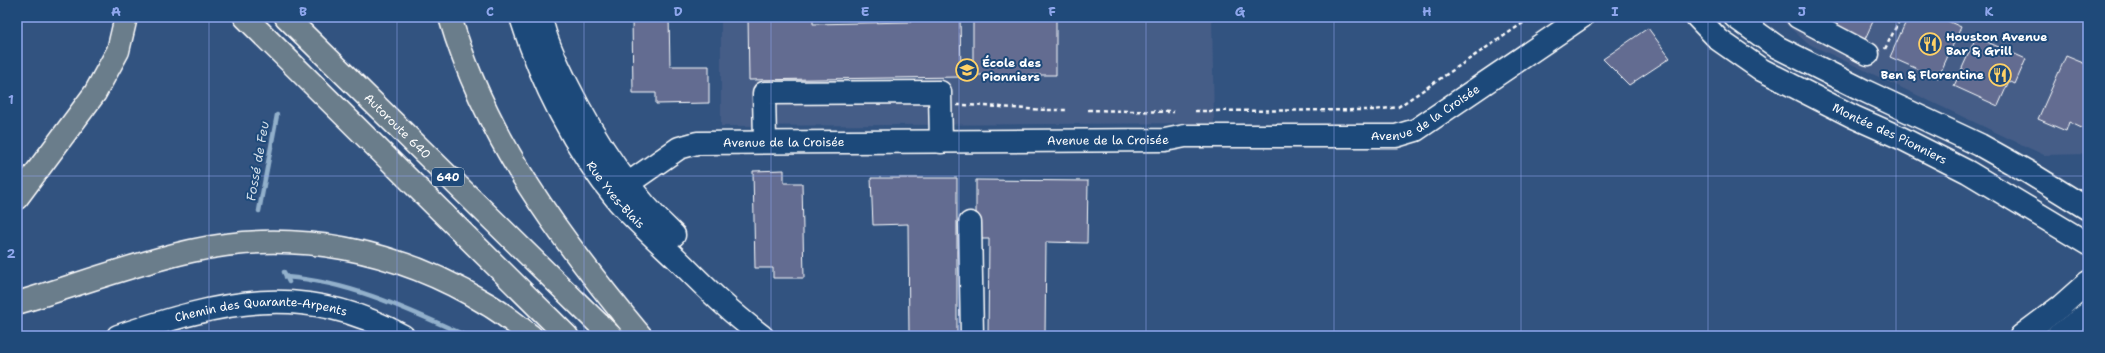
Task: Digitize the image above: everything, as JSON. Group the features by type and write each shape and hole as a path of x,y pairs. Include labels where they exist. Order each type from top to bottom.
{"highway":[{"path":"17,198 98,88 118,51 126,17"},
{"name":"640","path":"245,17 567,336"},
{"name":"Autoroute 640","path":"286,17 611,336"},
{"path":"450,17 479,96 516,166 574,253 641,336"},
{"path":"17,303 192,250 245,243 305,243 360,251 397,261 435,276 489,305 531,336"}],"street":[{"name":"Avenue de la Croisée","path":"619,188 672,152 688,144 765,141 942,142 1165,140 1185,136 1396,136 1416,130 1582,17"},
{"name":"Montée des Pionniers","path":"1697,17 1719,40 1762,70 1854,117 1907,141 1968,172 2088,244"},
{"path":"1735,17 1777,47 1980,145 2088,208"},
{"path":"1798,17 1868,54"},
{"name":"Rue Yves-Blais","path":"532,23 550,48 572,95 596,136 619,188 637,221 731,313 762,336"},
{"path":"765,141 764,93 940,92 942,142"},
{"name":"Rue Yves-Blais","path":"619,188 648,210 730,291 768,336"},
{"path":"970,223 972,336"},
{"path":"2021,336 2061,306 2088,282"},
{"name":"Chemin des Quarante-Arpents","path":"118,336 207,309 243,303 277,301 308,304 342,311 382,325 403,336"},
{"path":"2058,336 2088,313"}],"path":[{"name":"Avenue de la Croisée","path":"1195,111 1374,110 1398,107 1532,17"},
{"path":"955,105 1001,106 1035,110 1068,110"},
{"path":"1088,110 1174,112"}],"shaded area":[{"name":"École des Pionniers","path":"721,17 1212,17 1214,123 721,126"},
{"path":"1778,17 2088,17 2088,154 2044,155 1807,43"}],"building":[{"path":"632,17 669,17 670,66 709,66 709,103 656,104 656,93 633,93"},
{"path":"748,17 813,17 813,24 911,22 911,17 960,17 961,77 749,80"},
{"path":"973,17 1056,17 1056,75 973,75"},
{"path":"1817,17 1875,17 1865,39"},
{"path":"1908,17 1939,17 1961,27 1938,78 1890,57"},
{"path":"1648,28 1670,58 1629,85 1603,59"},
{"path":"1976,37 2026,59 2015,84 2009,81 1998,106 1954,86"},
{"path":"2066,56 2088,65 2088,131 2069,122 2066,131 2038,119"},
{"path":"784,170 784,183 802,183 804,278 773,278 773,268 755,268 753,171"},
{"path":"871,178 957,178 957,336 909,336 908,224 873,225"},
{"path":"976,180 1088,181 1087,243 1046,242 1045,336 988,336 989,239 976,239"}],"waterway":[{"name":"Fossé de Feu","path":"259,211 277,115"},
{"name":"Fossé de Feu","path":"284,272 289,282"},
{"path":"286,277 310,280 357,291 401,307 467,336"}],"place":[{"name":"Houston Avenue Bar & Grill","path":"1930,44"},
{"name":"École des Pionniers","path":"967,70"},
{"name":"Ben & Florentine","path":"2000,75"}]}
